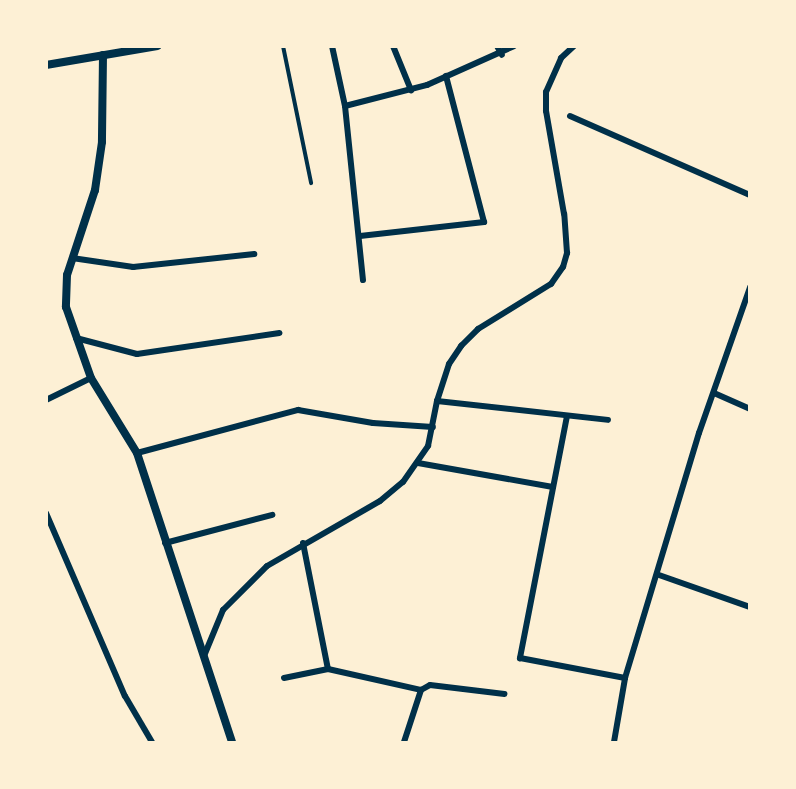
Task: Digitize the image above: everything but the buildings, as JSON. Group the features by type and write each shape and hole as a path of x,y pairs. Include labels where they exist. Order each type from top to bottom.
{"street":[{"path":"46,65 157,46"},
{"path":"332,46 345,106 363,280"},
{"path":"393,46 411,90"},
{"path":"497,46 502,55"},
{"path":"345,106 411,90 502,55 513,46"},
{"path":"204,656 223,610 267,566 303,543 380,501 403,482 428,446 437,400 449,364 461,346 478,329 550,284 562,267 567,253 564,214 546,111 546,92 561,58 574,46"},
{"path":"103,55 99,161 95,190 72,258 66,307 91,378 137,453 164,543 232,742"},
{"path":"360,236 484,222 446,76"},
{"path":"570,116 750,195"},
{"path":"72,258 133,267 254,255"},
{"path":"614,742 625,678 714,393 750,287"},
{"path":"76,338 137,354 279,333"},
{"path":"46,400 91,378"},
{"path":"714,393 750,409"},
{"path":"437,400 608,420"},
{"path":"137,453 298,410 433,428"},
{"path":"567,416 520,658 625,678"},
{"path":"418,463 553,487"},
{"path":"46,513 125,696 152,742"},
{"path":"164,543 272,515"},
{"path":"303,543 328,669"},
{"path":"659,575 750,607"},
{"path":"284,678 328,669 421,690 443,684 504,694"},
{"path":"404,742 421,690"}],"lane":[{"path":"283,46 311,183"}]}
